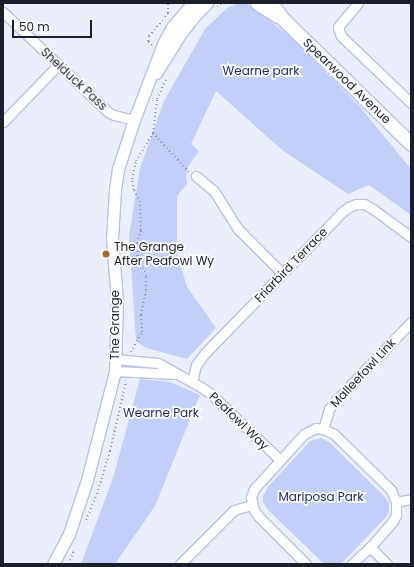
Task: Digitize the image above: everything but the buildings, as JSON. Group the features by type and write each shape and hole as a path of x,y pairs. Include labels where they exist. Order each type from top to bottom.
{"main road":[{"name":"Spearwood Avenue","path":"257,3 283,19"},
{"name":"Spearwood Avenue","path":"271,3 283,19 411,144"}],"street":[{"name":"The Grange","path":"150,82 154,65 166,38 172,28 193,3"},
{"path":"358,3 338,27 341,36 411,103"},
{"name":"The Grange","path":"53,564 69,534 87,480 115,371 117,300 112,239 114,196 118,169 134,120 150,82 181,33 210,7"},
{"name":"Shelduck Pass","path":"3,12 108,112 119,117 134,120"},
{"path":"3,122 58,65"},
{"path":"196,176 214,191 238,229 282,273"},
{"name":"Friarbird Terrace","path":"192,382 196,365 205,353 342,212 356,204 364,204 411,237"},
{"name":"Malleefowl Link","path":"323,429 329,409 336,400 411,322"},
{"name":"Peafowl Way","path":"116,359 158,363 210,393 280,460"},
{"name":"Peafowl Way","path":"115,371 176,374"},
{"path":"306,564 259,517 252,505 251,497 254,489 304,434 316,428 323,429 334,434 391,490 396,502 396,515 393,521 370,547 352,564"},
{"path":"396,502 411,499"},
{"path":"180,564 234,510 252,505"},
{"path":"370,547 387,564"}],"path":[{"path":"155,46 149,44 149,36 168,13 168,3"},
{"path":"210,7 221,3"},
{"path":"130,353 142,332 141,315 146,290 146,276 138,256 137,243 141,230 140,202 134,190 132,179 136,161 153,133 157,99 168,75"},
{"path":"153,133 180,164 196,176"},
{"path":"123,259 138,256"},
{"path":"85,522 97,494 110,451 127,379"},
{"path":"69,564 75,547"}],"green space":[{"name":"Wearne park","path":"239,3 251,5 295,41 361,108 411,169 411,215 369,185 348,194 282,150 216,91 191,144 199,151 188,167 186,177 187,184 177,196 177,253 187,287 216,328 187,359 146,348 136,341 129,236 140,168 164,101 205,29 227,8"},
{"name":"Wearne Park","path":"140,379 170,382 200,395 155,506 115,564 81,564 113,478"},
{"name":"Mariposa Park","path":"321,438 329,442 385,497 389,503 389,511 386,517 344,561 339,564 323,563 268,510 263,502 263,496 268,487 310,441"}],"place":[{"name":"The Grange After Peafowl Wy","path":"106,254"}]}
